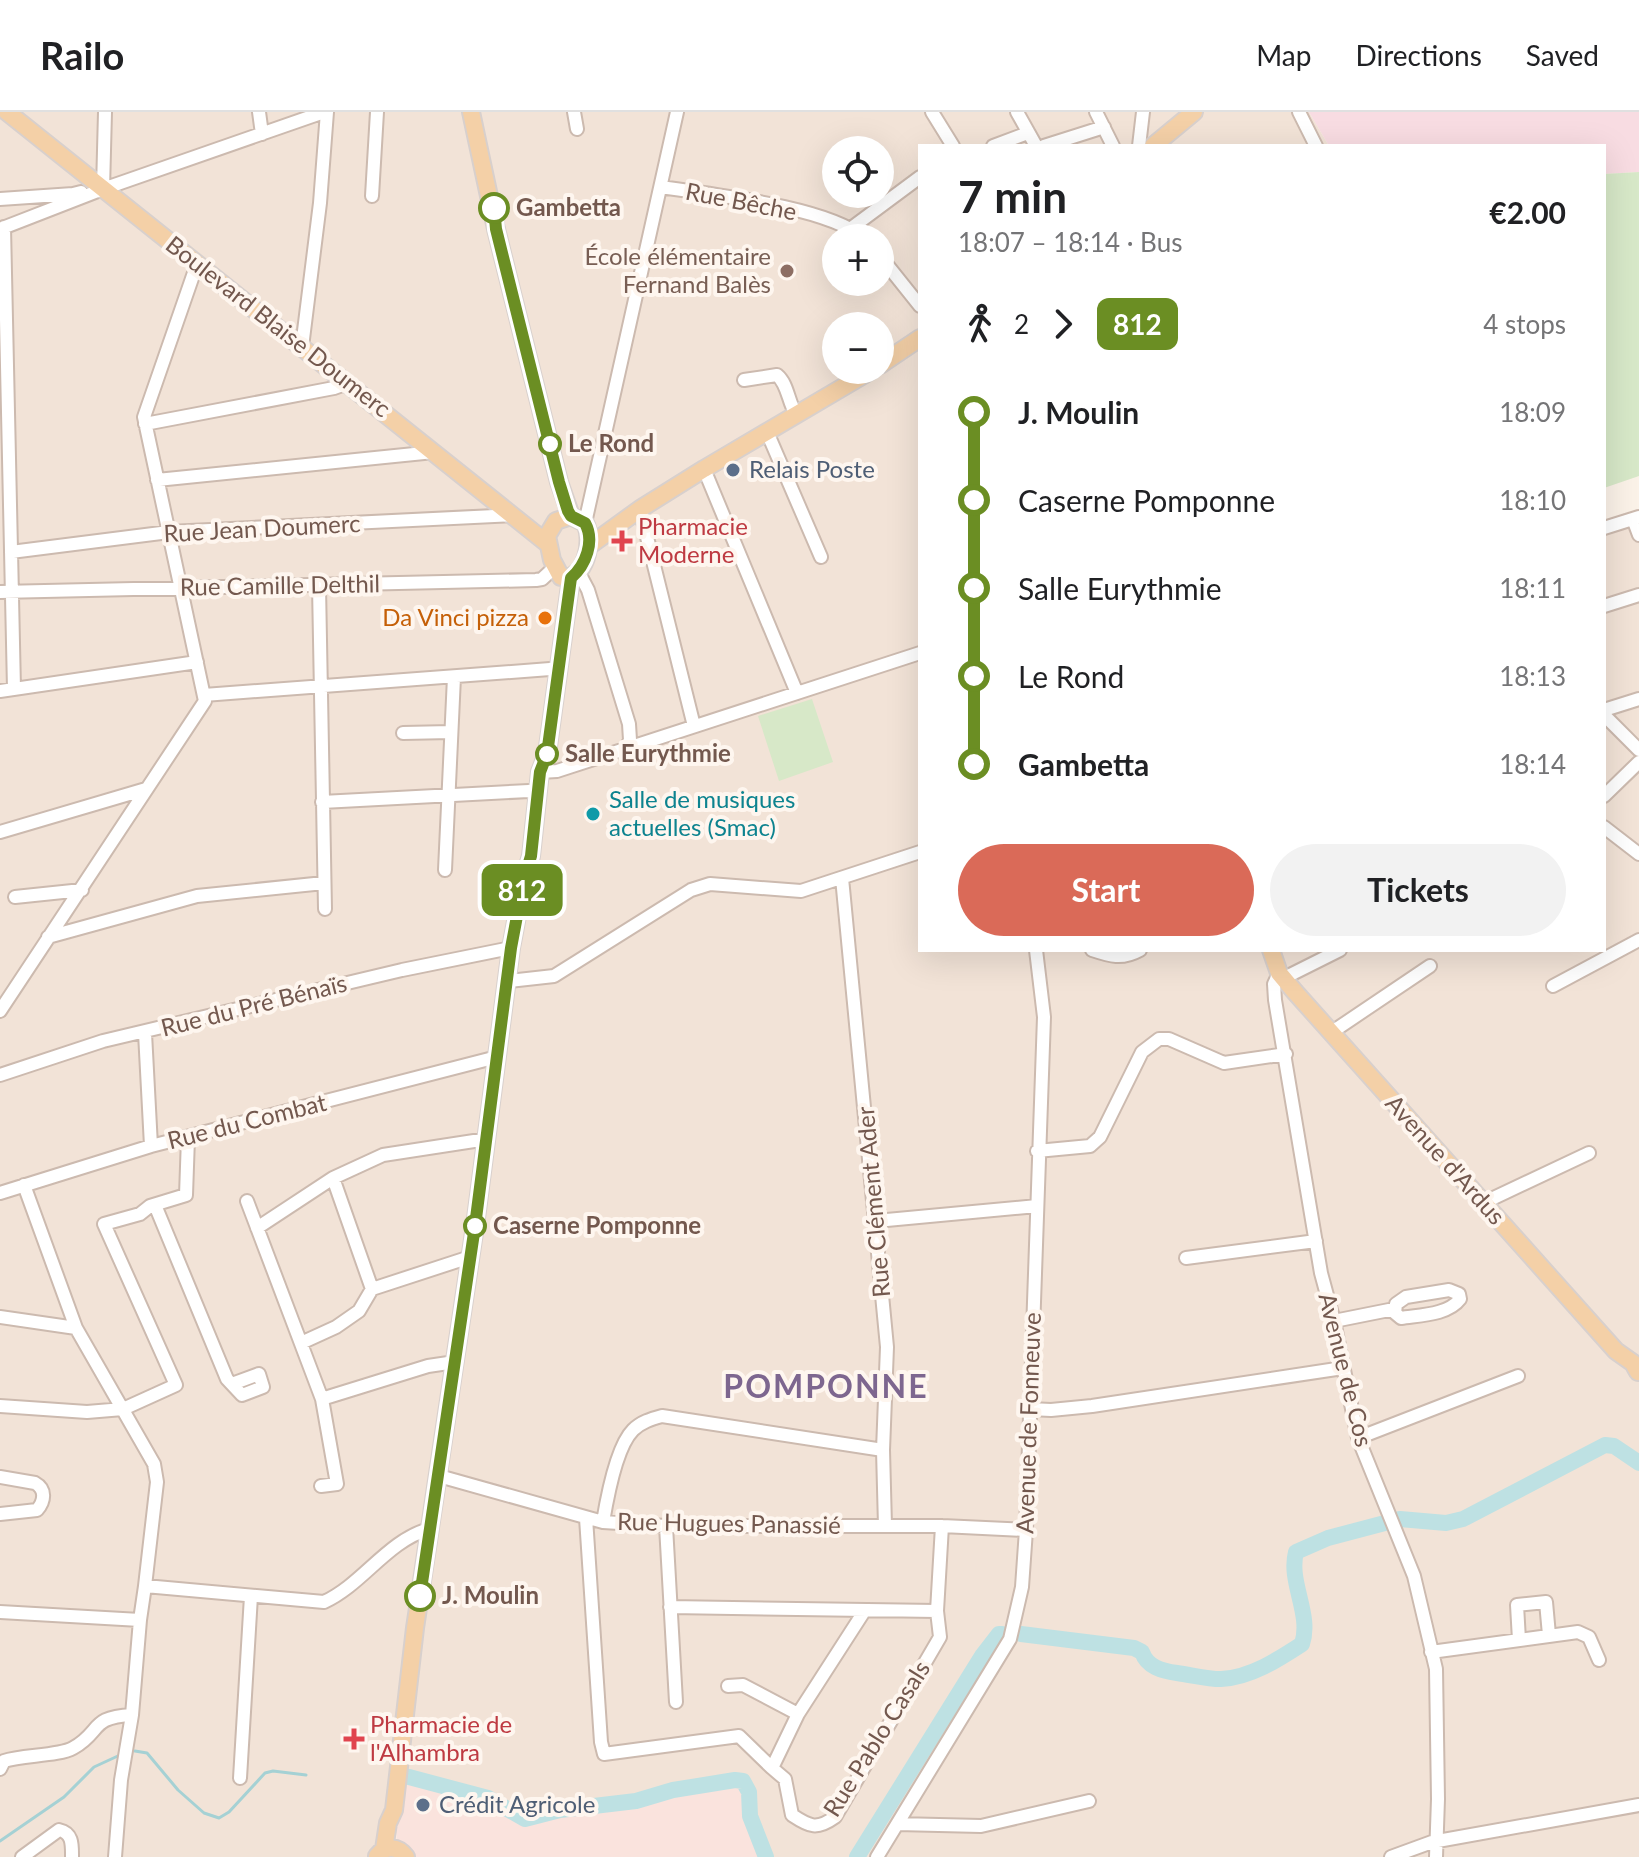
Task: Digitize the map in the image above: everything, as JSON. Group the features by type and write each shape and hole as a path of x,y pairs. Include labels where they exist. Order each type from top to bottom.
{"main road":[{"name":"Boulevard Blaise Doumerc","path":"7,112 94,185 548,544"},
{"path":"471,112 496,229 559,482 555,491 589,546"},
{"path":"1155,144 1194,112"},
{"path":"894,356 918,339"},
{"path":"390,1853 388,1823 394,1810 403,1717 429,1529 487,1141 511,948 524,879 521,858 528,838 566,573 589,546 634,514 848,384"},
{"path":"534,794 547,754 566,573 548,544 549,530 575,522 634,514"},
{"path":"1272,952 1282,976"},
{"name":"Avenue d'Ardus","path":"1282,976 1639,1373"},
{"path":"1614,1346 1639,1353"},
{"path":"1639,1361 1639,1373"}],"street":[{"path":"94,185 105,112"},
{"path":"259,112 262,134"},
{"path":"0,199 73,194 326,112 320,203 302,347"},
{"path":"372,196 377,112"},
{"path":"574,112 577,129"},
{"path":"575,522 661,187 677,112"},
{"path":"932,112 952,144"},
{"path":"1017,112 1035,144"},
{"path":"1096,112 1112,144"},
{"path":"1139,144 1143,112"},
{"path":"1299,112 1315,144"},
{"path":"1050,144 1104,127"},
{"path":"998,144 1028,133"},
{"path":"857,224 918,178"},
{"path":"14,689 6,592 11,552 2,228 46,211 94,185"},
{"name":"Rue Bêche","path":"661,187 780,207 834,224"},
{"path":"43,197 49,202 46,211"},
{"path":"0,1011 205,701 144,417 197,264"},
{"path":"894,274 918,304"},
{"path":"744,380 777,375 783,380 789,404 796,414"},
{"path":"145,424 348,383"},
{"path":"767,432 821,557"},
{"path":"157,480 434,452"},
{"path":"704,469 797,693"},
{"path":"634,514 694,726"},
{"name":"Rue Jean Doumerc","path":"11,552 169,532 513,515"},
{"path":"1606,527 1636,518 1639,535"},
{"path":"566,573 590,594 629,724 647,742"},
{"name":"Rue Camille Delthil","path":"6,592 536,580 566,573"},
{"path":"319,586 325,909"},
{"path":"1606,605 1639,595"},
{"path":"540,772 557,771 918,654"},
{"path":"0,691 197,662"},
{"path":"204,695 550,669"},
{"path":"445,870 454,677"},
{"path":"1606,712 1639,699"},
{"path":"1606,715 1639,750"},
{"path":"626,748 630,740 629,724"},
{"path":"403,733 451,732"},
{"path":"1606,794 1639,762"},
{"path":"0,832 146,789"},
{"path":"322,802 534,794"},
{"path":"1606,829 1639,854"},
{"path":"509,981 554,976 691,890 710,884 801,891 918,853"},
{"name":"Rue Clément Ader","path":"842,878 887,1347 883,1450 885,1526"},
{"path":"48,937 197,896 324,883"},
{"path":"15,897 82,890"},
{"path":"1553,986 1639,940"},
{"name":"Rue du Pré Bénaïs","path":"0,1075 103,1041 402,970 511,948"},
{"name":"Avenue de Fonneuve","path":"877,1857 1010,1639 1022,1587 1044,1017 1036,952"},
{"path":"1098,952 1114,958 1136,952"},
{"path":"1282,976 1336,952"},
{"path":"1332,1032 1430,966"},
{"name":"Avenue de Cos","path":"1282,976 1274,984 1321,1273 1358,1438 1414,1576 1436,1669 1436,1857"},
{"path":"145,1033 151,1146"},
{"path":"1037,1151 1090,1146 1100,1137 1142,1052 1159,1039 1169,1039 1224,1063 1286,1054"},
{"name":"Rue du Combat","path":"0,1193 151,1146 497,1057"},
{"path":"0,1406 87,1412 123,1409 176,1385 104,1224 140,1214 155,1205 186,1195 188,1138"},
{"path":"257,1228 333,1178 383,1155 487,1141"},
{"path":"1483,1203 1589,1153"},
{"path":"333,1178 372,1289"},
{"path":"24,1185 76,1328 154,1464 157,1482 132,1715 121,1780 115,1857"},
{"path":"247,1201 325,1398 337,1484 321,1486"},
{"path":"155,1205 227,1379 232,1384"},
{"path":"876,1221 1037,1206"},
{"path":"1186,1258 1316,1241"},
{"path":"301,1343 336,1327 359,1311 372,1289 470,1257"},
{"path":"1449,1290 1459,1294 1460,1299 1456,1305 1439,1312 1401,1318 1394,1309 1406,1297 1449,1290"},
{"path":"1334,1321 1394,1309"},
{"path":"0,1317 76,1328"},
{"path":"325,1398 428,1366 455,1362"},
{"path":"1030,1409 1092,1406 1343,1368"},
{"path":"1358,1438 1518,1376"},
{"path":"603,1522 621,1450 632,1431 646,1421 662,1416 883,1450"},
{"name":"Rue Hugues Panassié","path":"439,1476 603,1522 666,1526 942,1526 1026,1530"},
{"path":"0,1477 35,1483 40,1486 43,1495 42,1505 37,1510 0,1514"},
{"path":"586,1518 604,1754 739,1736 772,1768 798,1714 865,1610"},
{"path":"666,1526 676,1702"},
{"name":"Rue Pablo Casals","path":"772,1768 785,1779 792,1815 808,1826 820,1827 835,1817 940,1637 937,1611 942,1526"},
{"path":"145,1586 324,1602 396,1546 429,1529"},
{"path":"240,1778 251,1596"},
{"path":"1519,1640 1517,1605 1546,1602 1549,1635"},
{"path":"670,1607 937,1611"},
{"path":"0,1612 140,1620"},
{"path":"1431,1652 1578,1632 1589,1637 1599,1660"},
{"path":"728,1686 743,1685 798,1714"},
{"path":"0,1769 4,1761 14,1758 72,1748 105,1719 132,1715"},
{"path":"897,1824 981,1826 1089,1801"},
{"path":"1391,1857 1436,1841 1639,1805"},
{"path":"22,1857 59,1830 70,1838 72,1857"}],"shaded area":[{"path":"0,112 1309,112 1328,144 918,144 918,952 1606,952 1606,520 1639,509 1639,1857 772,1857 752,1814 752,1785 737,1775 628,1801 530,1811 477,1788 406,1772 393,1857 0,1857"},
{"path":"1309,112 1639,112 1639,172 1606,174 1606,144 1328,144"},
{"path":"398,1775 448,1785 488,1798 525,1819 560,1810 636,1801 678,1790 743,1781 749,1792 750,1816 766,1857 406,1857 396,1848 394,1810"}],"green space":[{"path":"1639,172 1639,476 1606,487 1606,174"},
{"path":"812,699 833,762 779,781 758,716"}],"waterway":[{"path":"1021,1634 1134,1648 1142,1652 1151,1665 1171,1672 1216,1679 1243,1675 1264,1667 1302,1644 1304,1621 1295,1575 1296,1552 1328,1538 1400,1519 1446,1523 1463,1519 1605,1445 1614,1446 1639,1463"},
{"path":"857,1857 982,1656 1002,1634"},
{"path":"135,1751 147,1753 178,1790 204,1813 219,1818 229,1812 265,1773 306,1775"},
{"path":"0,1841 64,1797 94,1767 120,1755"},
{"path":"409,1777 488,1798 525,1819 560,1810 636,1801 673,1790 743,1781 749,1792 750,1816 766,1857"}],"bus line":[{"name":"812","path":"420,1596 487,1141 511,948 531,856 540,772 547,754 571,578 585,559 590,539 585,523 568,511 559,482 496,229 494,208"}],"place":[{"name":"Gambetta","path":"494,208"},
{"name":"École élémentaire Fernand Balès","path":"787,271"},
{"name":"Le Rond","path":"550,444"},
{"name":"Relais Poste","path":"733,470"},
{"name":"Pharmacie Moderne","path":"622,541"},
{"name":"Da Vinci pizza","path":"545,618"},
{"name":"Salle Eurythmie","path":"547,754"},
{"name":"Salle de musiques actuelles (Smac)","path":"593,814"},
{"name":"Caserne Pomponne","path":"475,1226"},
{"name":"J. Moulin","path":"420,1596"},
{"name":"Pharmacie de l'Alhambra","path":"354,1739"},
{"name":"Crédit Agricole","path":"423,1805"}],"district":[{"name":"POMPONNE","path":"826,1387"}]}
